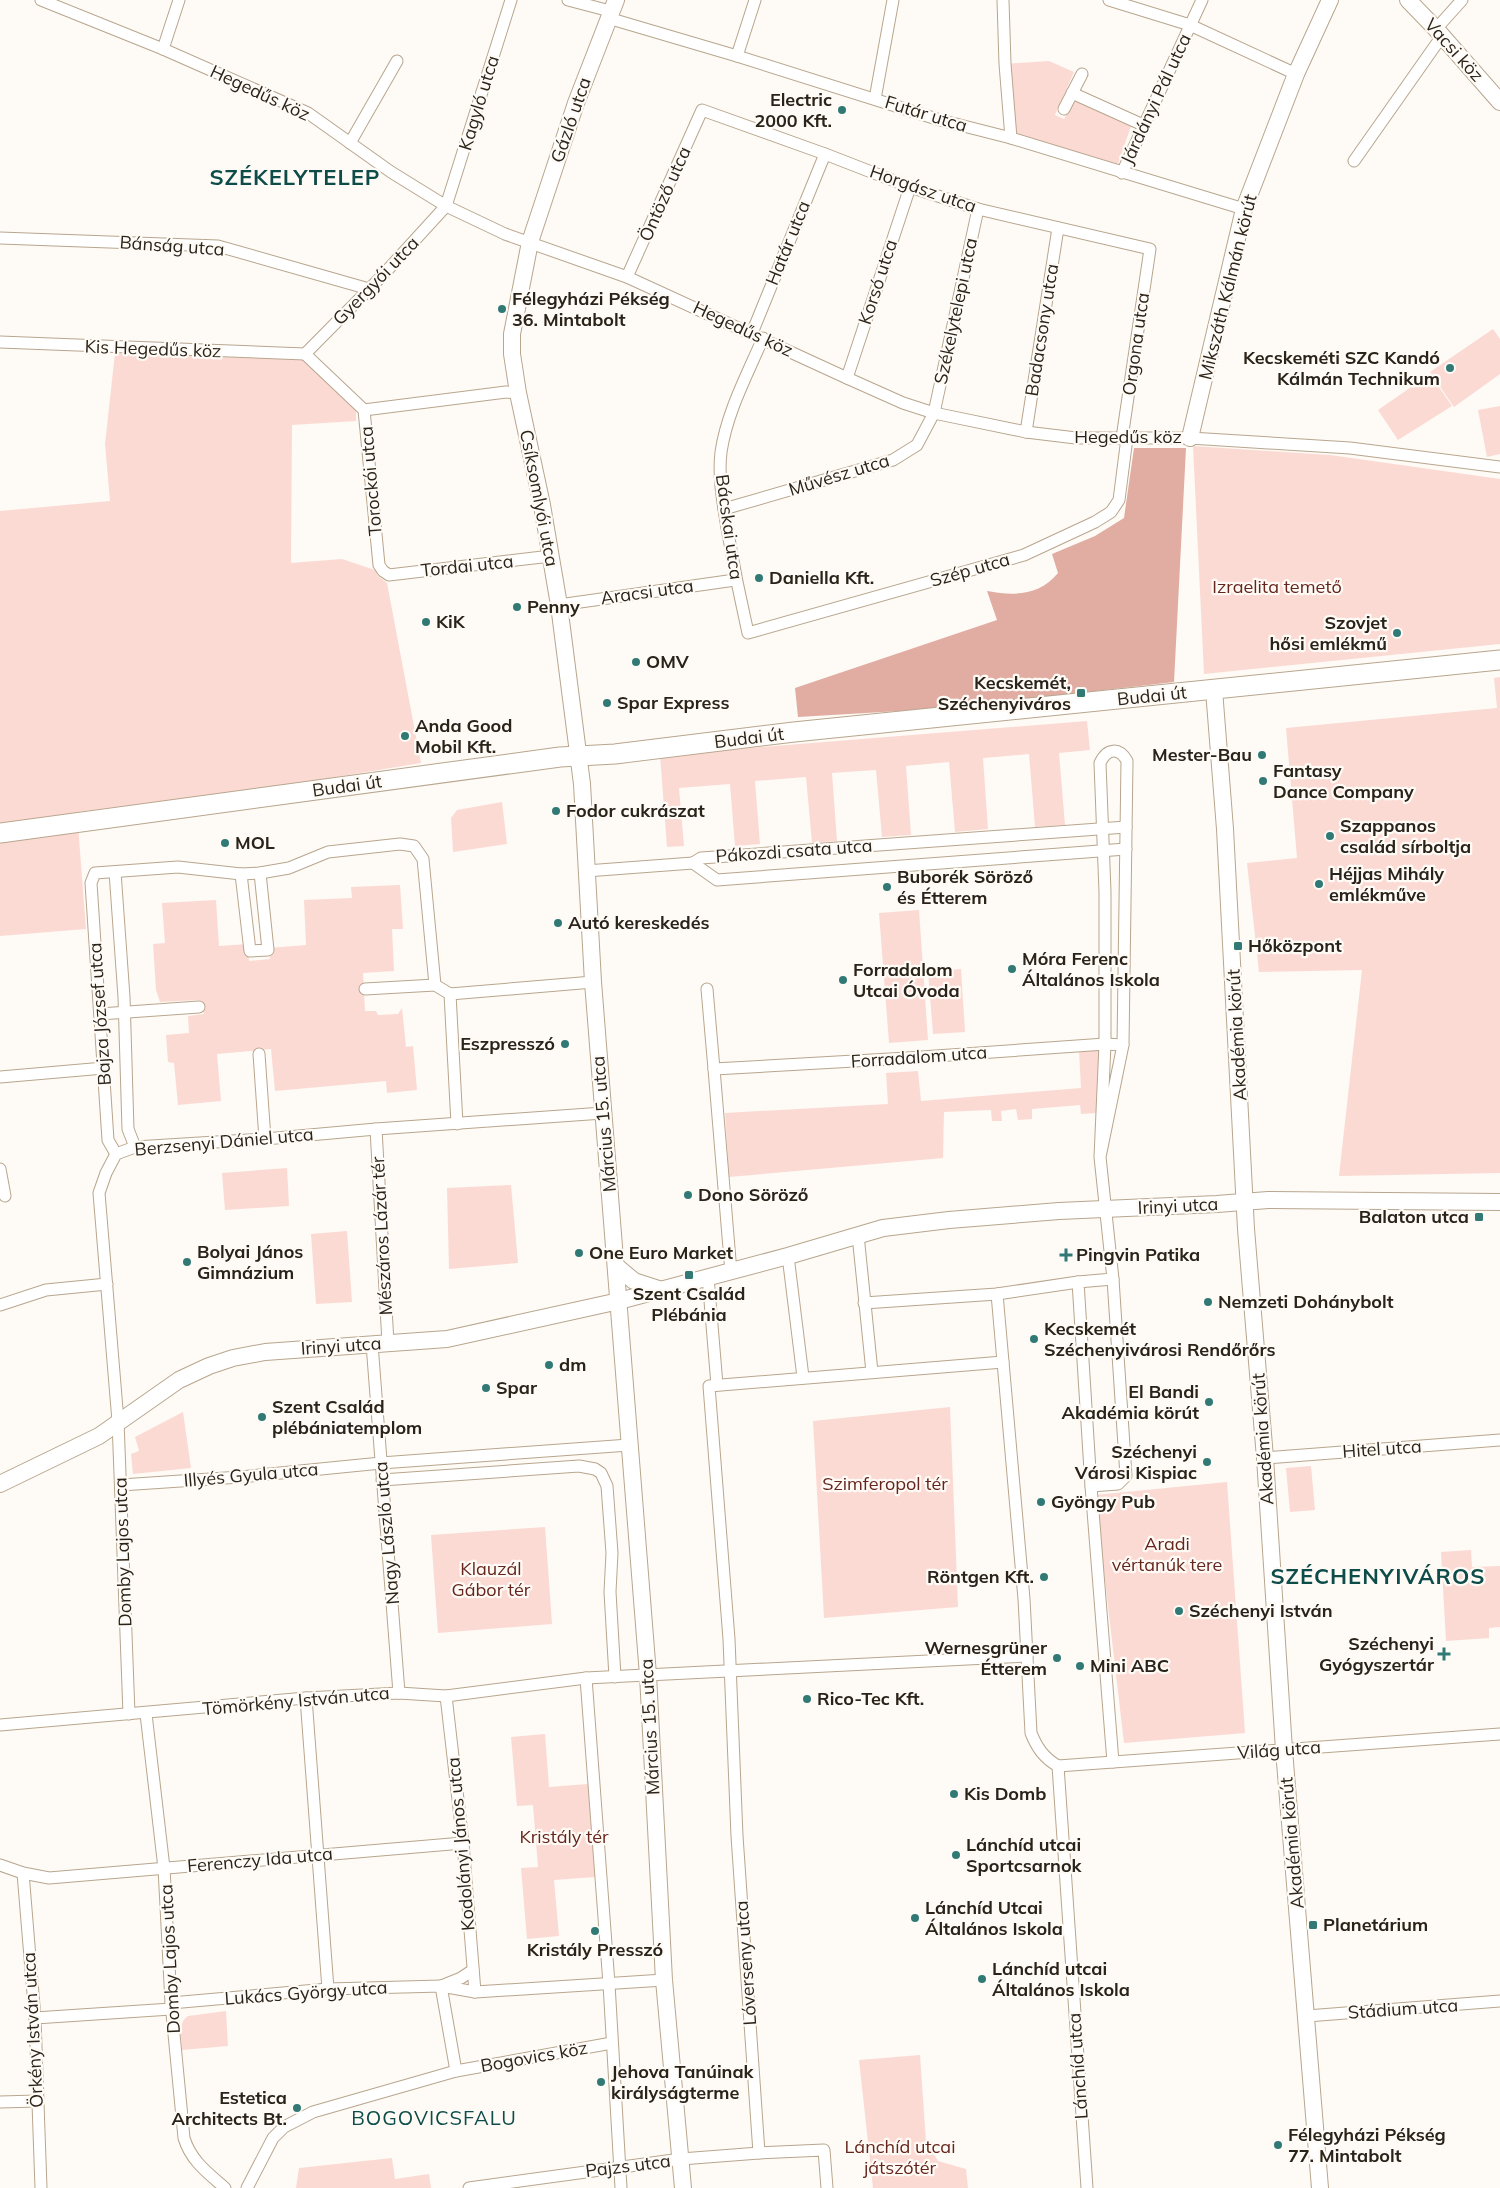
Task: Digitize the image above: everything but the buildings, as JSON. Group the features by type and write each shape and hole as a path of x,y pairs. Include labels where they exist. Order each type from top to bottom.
{"main road":[{"name":"Budai út","path":"0,833 578,756 615,754 804,731 1500,660"}],"street":[{"name":"Hegedűs köz","path":"40,0 163,49 308,113 391,172 446,206 506,234 628,277 903,403 934,413 1026,432 1076,438 1190,438 1350,448 1500,467"},
{"path":"163,49 179,0"},
{"name":"Kagyló utca","path":"446,206 511,0"},
{"name":"Futár utca","path":"568,0 611,10 736,56 940,120 1011,138 1244,209"},
{"path":"736,56 755,0"},
{"path":"875,99 894,0"},
{"path":"1003,0 1005,64 1011,138"},
{"path":"1109,0 1190,25 1296,74"},
{"name":"Járdányi Pál utca","path":"1122,173 1142,126 1202,0"},
{"name":"Mikszáth Kálmán körút","path":"1190,438 1244,209 1296,74 1330,0"},
{"name":"Vacsi köz","path":"1408,0 1439,32 1500,102"},
{"path":"1354,161 1462,0"},
{"name":"Gázló utca","path":"530,242 576,103 611,10"},
{"path":"350,143 397,61"},
{"path":"1064,110 1082,74"},
{"path":"1072,93 1142,126"},
{"name":"Horgász utca","path":"702,110 910,187 978,209 1150,249"},
{"name":"Öntöző utca","path":"628,277 702,110"},
{"name":"Határ utca","path":"757,336 824,154"},
{"name":"Korsó utca","path":"847,378 910,187"},
{"name":"Gyergyói utca","path":"305,354 446,206"},
{"name":"Székelytelepi utca","path":"934,413 978,209"},
{"name":"Badacsony utca","path":"1026,432 1058,228"},
{"name":"Bánság utca","path":"0,238 218,246 368,289"},
{"name":"Csíksomlyói utca","path":"530,242 512,334 512,359 551,556 578,756"},
{"name":"Orgona utca","path":"1124,438 1150,249"},
{"name":"Bácskai utca","path":"748,632 736,580 724,509 720,467 732,410 757,336"},
{"name":"Kis Hegedűs köz","path":"0,342 305,354"},
{"name":"Torockói utca","path":"305,354 364,410 379,565 383,571"},
{"path":"364,410 506,392 518,393"},
{"name":"Művész utca","path":"724,509 893,460 917,445 934,413"},
{"name":"Szép utca","path":"748,632 1024,555 1095,522 1111,512 1119,500 1124,438"},
{"name":"Tordai utca","path":"383,571 389,575 551,556"},
{"name":"Aracsi utca","path":"559,605 736,580"},
{"name":"Akadémia körút","path":"1214,690 1225,830 1245,1201 1265,1458 1284,1750 1320,2188"},
{"path":"1091,1486 1118,1484 1126,1476 1113,1279 1100,1157 1105,1044 1105,892 1100,763 1106,753 1113,750 1119,752 1127,762 1123,1045 1100,1157"},
{"name":"Március 15. utca","path":"578,756 593,982 648,1675 664,1980 683,2188"},
{"name":"Pákozdi csata utca","path":"1126,826 701,858 693,863 717,880 1126,849"},
{"path":"115,872 178,867 242,874 260,873 289,868 328,852 400,844 414,846 423,858 435,985"},
{"path":"586,871 693,863"},
{"name":"Bajza József utca","path":"116,1154 108,1140 91,883 95,873 115,872 124,1013 128,1129 135,1147"},
{"path":"242,874 250,951 268,950 260,873"},
{"path":"365,989 435,985 450,994 593,982"},
{"path":"707,989 731,1272"},
{"path":"450,994 458,1124"},
{"path":"100,1014 199,1007"},
{"name":"Forradalom utca","path":"714,1069 1105,1044 1123,1045"},
{"path":"259,1054 265,1140"},
{"path":"0,1078 104,1068"},
{"name":"Berzsenyi Dániel utca","path":"118,1421 99,1193 106,1173 116,1154 135,1147 265,1140 376,1129 603,1113"},
{"name":"Mészáros Lázár tér","path":"376,1129 388,1343"},
{"path":"0,1169 5,1196"},
{"name":"Irinyi utca","path":"0,1484 91,1440 178,1380 233,1358 265,1352 447,1339 662,1290 883,1228 949,1220 1245,1201 1500,1202"},
{"path":"858,1235 872,1372"},
{"path":"788,1256 803,1377"},
{"path":"616,1266 634,1281 662,1290"},
{"path":"708,1277 716,1385"},
{"path":"864,1303 997,1294 1078,1282 1113,1279"},
{"path":"1078,1282 1091,1486 1113,1762"},
{"path":"0,1305 46,1290 107,1284"},
{"path":"997,1294 1024,1599 1031,1733 1036,1747 1048,1760 1058,1766"},
{"name":"Nagy László utca","path":"372,1344 399,1693"},
{"path":"731,1670 709,1386 1003,1362"},
{"name":"Domby Lajos utca","path":"118,1421 129,1714"},
{"name":"Hitel utca","path":"1265,1458 1500,1440"},
{"path":"381,1463 629,1445"},
{"name":"Illyés Gyula utca","path":"121,1484 240,1477 381,1463"},
{"path":"382,1480 579,1466 595,1469 606,1486 612,1553 610,1592 615,1677"},
{"path":"446,1696 586,1678 1027,1656"},
{"name":"Lóverseny utca","path":"731,1670 737,1836 759,2153"},
{"path":"586,1678 609,1984 621,2188"},
{"name":"Tömörkény István utca","path":"0,1726 306,1698 399,1693 446,1696"},
{"name":"Kodolányi János utca","path":"446,1696 463,1843 474,1992"},
{"path":"306,1698 328,1989"},
{"name":"Domby Lajos utca","path":"146,1714 164,1868 171,2006 184,2138 194,2160 226,2188"},
{"name":"Világ utca","path":"1058,1766 1500,1734"},
{"name":"Lánchíd utca","path":"1058,1766 1087,2188"},
{"name":"Ferenczy Ida utca","path":"0,1865 23,1873 49,1878 463,1843"},
{"name":"Örkény István utca","path":"23,1873 35,2018 36,2101 41,2188"},
{"name":"Lukács György utca","path":"441,1986 461,1978 473,1970"},
{"name":"Lukács György utca","path":"35,2018 328,1989 441,1986 474,1992 664,1980"},
{"name":"Bogovics köz","path":"441,1986 456,2071"},
{"name":"Stádium utca","path":"1306,2016 1500,2001"},
{"name":"Bogovics köz","path":"247,2188 273,2138 297,2119 313,2112 456,2071 612,2042"},
{"path":"0,2102 36,2101"},
{"path":"759,2153 824,2150 827,2188"},
{"name":"Pajzs utca","path":"469,2188 681,2159 759,2153"}],"green space":[{"path":"1049,61 1074,72 1055,115 1064,119 1075,100 1131,126 1118,164 1011,133 1005,64"},
{"path":"1493,329 1500,339 1500,374 1454,407 1430,372"},
{"path":"115,353 305,360 356,409 356,421 292,425 291,563 342,559 375,570 378,576 387,583 421,763 288,785 77,812 86,929 0,936 0,511 110,501 105,444"},
{"path":"1430,374 1452,406 1398,440 1378,410"},
{"path":"1500,406 1500,454 1487,457 1478,410"},
{"name":"Izraelita temető","path":"1193,446 1330,455 1500,479 1500,644 1204,674"},
{"path":"1500,677 1500,1173 1339,1176 1362,970 1259,972 1247,863 1297,858 1286,728 1497,708 1494,678"},
{"path":"1087,721 1090,750 1059,753 1065,825 1035,827 1029,754 983,758 988,829 955,832 949,762 906,766 911,835 882,837 876,770 832,773 837,841 812,843 806,777 755,781 760,844 735,846 730,784 679,788 684,846 667,847 660,755"},
{"path":"502,802 507,844 453,852 451,818 457,810"},
{"path":"400,885 403,929 392,929 394,971 363,973 365,1011 376,1011 378,1015 398,1014 402,1008 406,1047 413,1046 417,1090 387,1093 386,1081 275,1091 271,1049 217,1054 221,1101 178,1105 174,1063 168,1062 166,1035 189,1033 188,1016 204,1014 199,1000 160,1002 156,990 153,944 165,943 162,903 216,900 219,946 248,944 249,961 270,959 269,948 306,945 304,900 352,898 351,887"},
{"path":"919,910 928,1040 889,1043 879,913"},
{"path":"961,969 965,1032 933,1034 928,971"},
{"path":"1100,1048 1098,1113 1081,1114 1080,1105 1032,1109 1032,1119 1018,1120 1016,1109 1001,1111 1002,1121 992,1121 991,1110 944,1112 943,1158 729,1177 725,1113 888,1104 886,1073 918,1071 921,1101 1081,1088 1079,1050"},
{"path":"287,1168 289,1206 225,1210 222,1173"},
{"path":"511,1185 518,1263 449,1269 447,1188"},
{"path":"347,1231 352,1302 316,1304 311,1234"},
{"name":"Szimferopol tér","path":"950,1407 958,1607 824,1618 813,1421"},
{"path":"183,1412 191,1468 133,1474 131,1454 139,1451 135,1437"},
{"path":"1311,1466 1315,1510 1290,1512 1286,1468"},
{"name":"Aradi vértanúk tere","path":"1227,1482 1245,1733 1124,1743 1095,1495"},
{"name":"Klauzál Gábor tér","path":"545,1527 552,1624 438,1633 431,1535"},
{"path":"1471,1550 1472,1567 1500,1566 1500,1627 1489,1628 1489,1638 1446,1641 1441,1552"},
{"name":"Kristály tér","path":"545,1734 549,1787 588,1784 595,1877 554,1880 559,1936 527,1939 521,1868 538,1867 533,1805 517,1806 511,1737"},
{"path":"226,2011 228,2046 182,2050 181,2027 188,2016"},
{"name":"Lánchíd utcai játszótér","path":"920,2055 926,2142 938,2161 966,2169 968,2188 873,2188 859,2060"},
{"path":"392,2158 395,2179 429,2174 431,2188 296,2188 299,2168"}],"shaded area":[{"path":"1134,448 1186,448 1174,682 950,708 798,717 795,688 997,620 987,591 1007,594 1026,593 1051,581 1058,573 1052,554 1095,536 1124,518"}],"place":[{"name":"Electric 2000 Kft.","path":"842,110"},
{"name":"Félegyházi Pékség 36. Mintabolt","path":"502,309"},
{"name":"Kecskeméti SZC Kandó Kálmán Technikum","path":"1450,368"},
{"name":"Daniella Kft.","path":"759,578"},
{"name":"Penny","path":"517,607"},
{"name":"KiK","path":"426,622"},
{"name":"Szovjet hősi emlékmű","path":"1397,633"},
{"name":"OMV","path":"636,662"},
{"name":"Kecskemét, Széchenyiváros","path":"1081,693"},
{"name":"Spar Express","path":"607,703"},
{"name":"Anda Good Mobil Kft.","path":"405,736"},
{"name":"Mester-Bau","path":"1262,755"},
{"name":"Fantasy Dance Company","path":"1263,781"},
{"name":"Fodor cukrászat","path":"556,811"},
{"name":"Szappanos család sírboltja","path":"1330,836"},
{"name":"MOL","path":"225,843"},
{"name":"Héjjas Mihály emlékműve","path":"1319,884"},
{"name":"Buborék Söröző és Étterem","path":"887,887"},
{"name":"Autó kereskedés","path":"558,923"},
{"name":"Hőközpont","path":"1238,946"},
{"name":"Móra Ferenc Általános Iskola","path":"1012,969"},
{"name":"Forradalom Utcai Óvoda","path":"843,980"},
{"name":"Eszpresszó","path":"565,1044"},
{"name":"Dono Söröző","path":"688,1195"},
{"name":"Balaton utca","path":"1479,1217"},
{"name":"One Euro Market","path":"579,1253"},
{"name":"Pingvin Patika","path":"1066,1255"},
{"name":"Bolyai János Gimnázium","path":"187,1262"},
{"name":"Szent Család Plébánia","path":"689,1275"},
{"name":"Nemzeti Dohánybolt","path":"1208,1302"},
{"name":"Kecskemét Széchenyivárosi Rendőrőrs","path":"1034,1339"},
{"name":"dm","path":"549,1365"},
{"name":"Spar","path":"486,1388"},
{"name":"El Bandi Akadémia körút","path":"1209,1402"},
{"name":"Szent Család plébániatemplom","path":"262,1417"},
{"name":"Széchenyi Városi Kispiac","path":"1207,1462"},
{"name":"Gyöngy Pub","path":"1041,1502"},
{"name":"Röntgen Kft.","path":"1044,1577"},
{"name":"Széchenyi István","path":"1179,1611"},
{"name":"Széchenyi Gyógyszertár","path":"1444,1654"},
{"name":"Wernesgrüner Étterem","path":"1057,1658"},
{"name":"Mini ABC","path":"1080,1666"},
{"name":"Rico-Tec Kft.","path":"807,1699"},
{"name":"Kis Domb","path":"954,1794"},
{"name":"Lánchíd utcai Sportcsarnok","path":"956,1855"},
{"name":"Lánchíd Utcai Általános Iskola","path":"915,1918"},
{"name":"Planetárium","path":"1313,1925"},
{"name":"Kristály Presszó","path":"595,1931"},
{"name":"Lánchíd utcai Általános Iskola","path":"982,1979"},
{"name":"Jehova Tanúinak királyságterme","path":"601,2082"},
{"name":"Estetica Architects Bt.","path":"297,2108"},
{"name":"Félegyházi Pékség 77. Mintabolt","path":"1278,2145"}],"district":[{"name":"SZÉKELYTELEP","path":"295,177"},
{"name":"SZÉCHENYIVÁROS","path":"1378,1576"},
{"name":"BOGOVICSFALU","path":"434,2118"}]}
